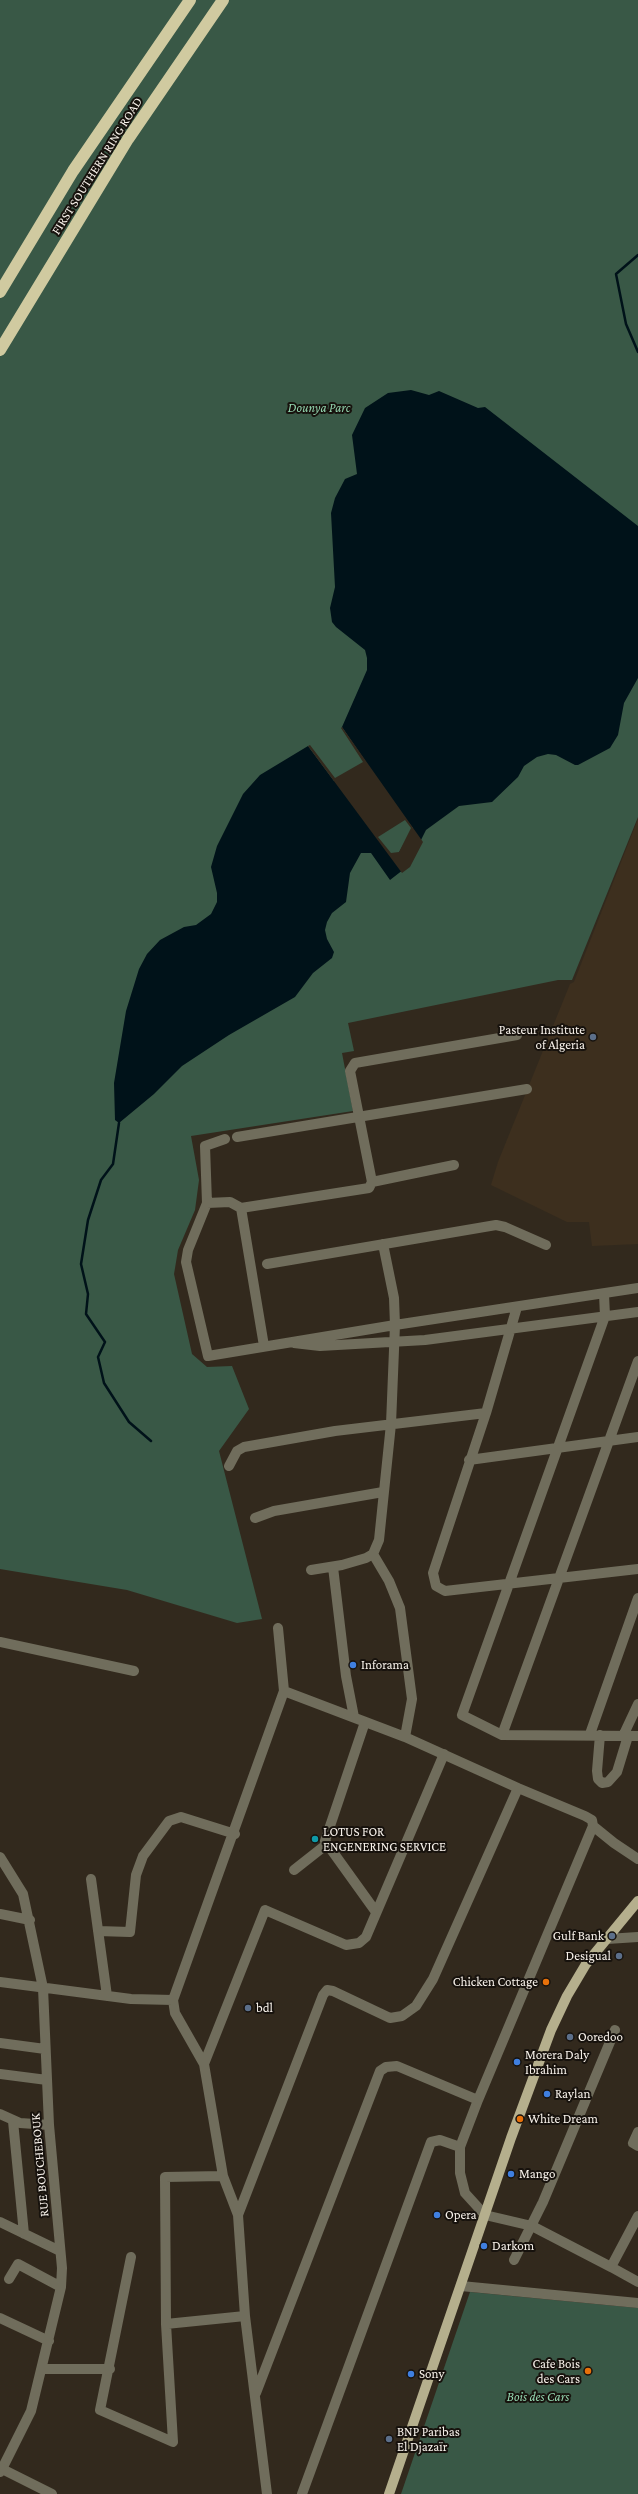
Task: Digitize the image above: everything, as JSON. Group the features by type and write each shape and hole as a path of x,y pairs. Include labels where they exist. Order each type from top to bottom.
{"highway":[{"name":"FIRST SOUTHERN RING ROAD","path":"0,292 74,171 190,0"},
{"name":"FIRST SOUTHERN RING ROAD","path":"0,350 128,139 222,0"}],"main road":[{"path":"389,2494 485,2214 551,2030 567,1996 586,1964 638,1901"}],"street":[{"path":"207,1203 230,1202 241,1208 369,1188 372,1182 350,1071 355,1063 517,1035"},
{"path":"237,1137 527,1089"},
{"path":"225,1139 205,1146 207,1203 188,1250 186,1262 206,1354 211,1357 288,1341 638,1288"},
{"path":"372,1182 454,1165"},
{"path":"241,1208 264,1346"},
{"path":"267,1264 496,1225 505,1226 546,1244"},
{"path":"373,1554 379,1540 391,1424 393,1342 395,1325 394,1298 384,1244"},
{"path":"604,1294 605,1316 462,1715 502,1735 595,1734 630,1736"},
{"path":"517,1307 486,1413 469,1460 433,1573 433,1580 436,1586 445,1591 638,1569"},
{"path":"288,1341 320,1346 393,1342 510,1330 638,1312"},
{"path":"502,1735 558,1577 638,1361"},
{"path":"229,1466 237,1451 244,1447 335,1431 486,1413"},
{"path":"469,1460 638,1437"},
{"path":"255,1518 274,1511 383,1492"},
{"path":"311,1570 333,1566 373,1554"},
{"path":"373,1554 389,1581 400,1608 412,1699 406,1736"},
{"path":"333,1566 346,1676 354,1717"},
{"path":"638,1598 595,1734 596,1771 598,1779 602,1783 608,1782 617,1772 630,1736 638,1704"},
{"path":"267,2494 245,2316 238,2215 223,2176 204,2064 175,2013 173,2000 284,1692 278,1628"},
{"path":"0,1642 134,1671"},
{"path":"284,1692 406,1736 518,1788 592,1820 593,1826 478,2100 460,2147 460,2173 465,2193 485,2214 532,2226 638,2282"},
{"path":"365,1722 325,1841 376,1912"},
{"path":"204,2064 264,1910 346,1945 359,1943 366,1937 444,1754"},
{"path":"238,2215 323,1995 327,1990 333,1991 390,2018 402,2016 416,2006 433,1978 518,1788"},
{"path":"98,1931 130,1932 136,1875 143,1856 169,1821 181,1817 234,1834"},
{"path":"593,1826 638,1859"},
{"path":"294,1870 327,1844"},
{"name":"RUE BOUCHEBOUK","path":"0,1857 23,1894 30,1920 43,1988 49,2125 60,2251 61,2287 31,2411 1,2470"},
{"path":"91,1879 107,1996"},
{"path":"0,1914 30,1920"},
{"path":"607,1939 638,1937"},
{"path":"0,1982 107,1996 173,2000"},
{"path":"514,2260 532,2226 615,2030"},
{"path":"0,2043 45,2049"},
{"path":"255,2396 380,2071 389,2065 397,2066 478,2100"},
{"path":"0,2074 47,2080"},
{"path":"0,2114 13,2121 25,2124 49,2125"},
{"path":"13,2121 24,2234"},
{"path":"638,2132 633,2143 638,2146"},
{"path":"302,2494 431,2142 440,2140 460,2147"},
{"path":"131,2257 110,2369 100,2410 173,2442 166,2324 165,2177 223,2176"},
{"path":"611,2267 638,2216"},
{"path":"0,2222 60,2251"},
{"path":"9,2279 18,2264 61,2287"},
{"path":"461,2286 638,2303"},
{"path":"166,2324 245,2316"},
{"path":"0,2318 49,2341"},
{"path":"42,2369 110,2369"},
{"path":"1,2470 35,2490 52,2494"}],"shaded area":[{"path":"411,390 429,395 439,391 478,408 485,407 638,526 638,678 624,703 618,735 610,748 578,765 575,765 556,755 548,754 537,757 524,766 518,777 492,802 459,806 426,830 408,866 390,880 371,853 361,853 350,873 346,902 332,913 327,922 325,930 327,939 334,952 332,958 313,973 295,997 229,1035 182,1066 154,1094 119,1123 115,1120 114,1083 126,1011 139,969 147,954 160,940 184,927 196,925 211,914 217,902 217,893 211,867 217,846 243,794 260,775 308,746 334,781 366,762 342,727 367,670 367,658 365,650 336,627 332,622 330,608 335,587 331,513 335,498 345,479 357,474 352,435 365,408 388,393","holes":["405,818 413,828 397,856 390,855 376,836"]},
{"name":"Pasteur Institute of Algeria","path":"638,819 638,1244 592,1246 589,1222 567,1222 491,1185 498,1162 570,984 574,982"}],"green space":[{"name":"Dounya Parc","path":"0,0 638,0 638,817 572,980 558,980 348,1023 354,1051 342,1053 353,1111 191,1136 199,1180 195,1210 178,1250 174,1274 192,1354 207,1367 232,1366 249,1409 219,1451 262,1619 237,1623 127,1590 0,1569"},
{"name":"Bois des Cars","path":"470,2292 638,2308 638,2494 401,2494"}],"pier":[{"path":"342,727 423,842 410,867 402,873 308,746 310,745 335,778 363,762 341,728","holes":["405,820 411,828 399,852 391,853 378,837"]}],"waterway":[{"path":"638,255 616,274 626,324 638,352"},
{"path":"119,1123 113,1164 101,1180 88,1220 81,1264 88,1294 86,1314 105,1342 98,1357 104,1383 129,1422 151,1441"}],"place":[{"name":"Pasteur Institute of Algeria","path":"593,1037"},
{"name":"Inforama","path":"353,1665"},
{"name":"LOTUS FOR ENGENERING SERVICE","path":"315,1839"},
{"name":"Gulf Bank","path":"612,1936"},
{"name":"Desigual","path":"619,1956"},
{"name":"Chicken Cottage","path":"546,1982"},
{"name":"bdl","path":"248,2008"},
{"name":"Ooredoo","path":"570,2037"},
{"name":"Morera Daly Ibrahim","path":"517,2062"},
{"name":"Raylan","path":"547,2094"},
{"name":"White Dream","path":"520,2119"},
{"name":"Mango","path":"511,2174"},
{"name":"Opera","path":"437,2215"},
{"name":"Darkom","path":"484,2246"},
{"name":"Cafe Bois des Cars","path":"588,2371"},
{"name":"Sony","path":"411,2374"},
{"name":"BNP Paribas El Djazaïr","path":"389,2439"}]}
